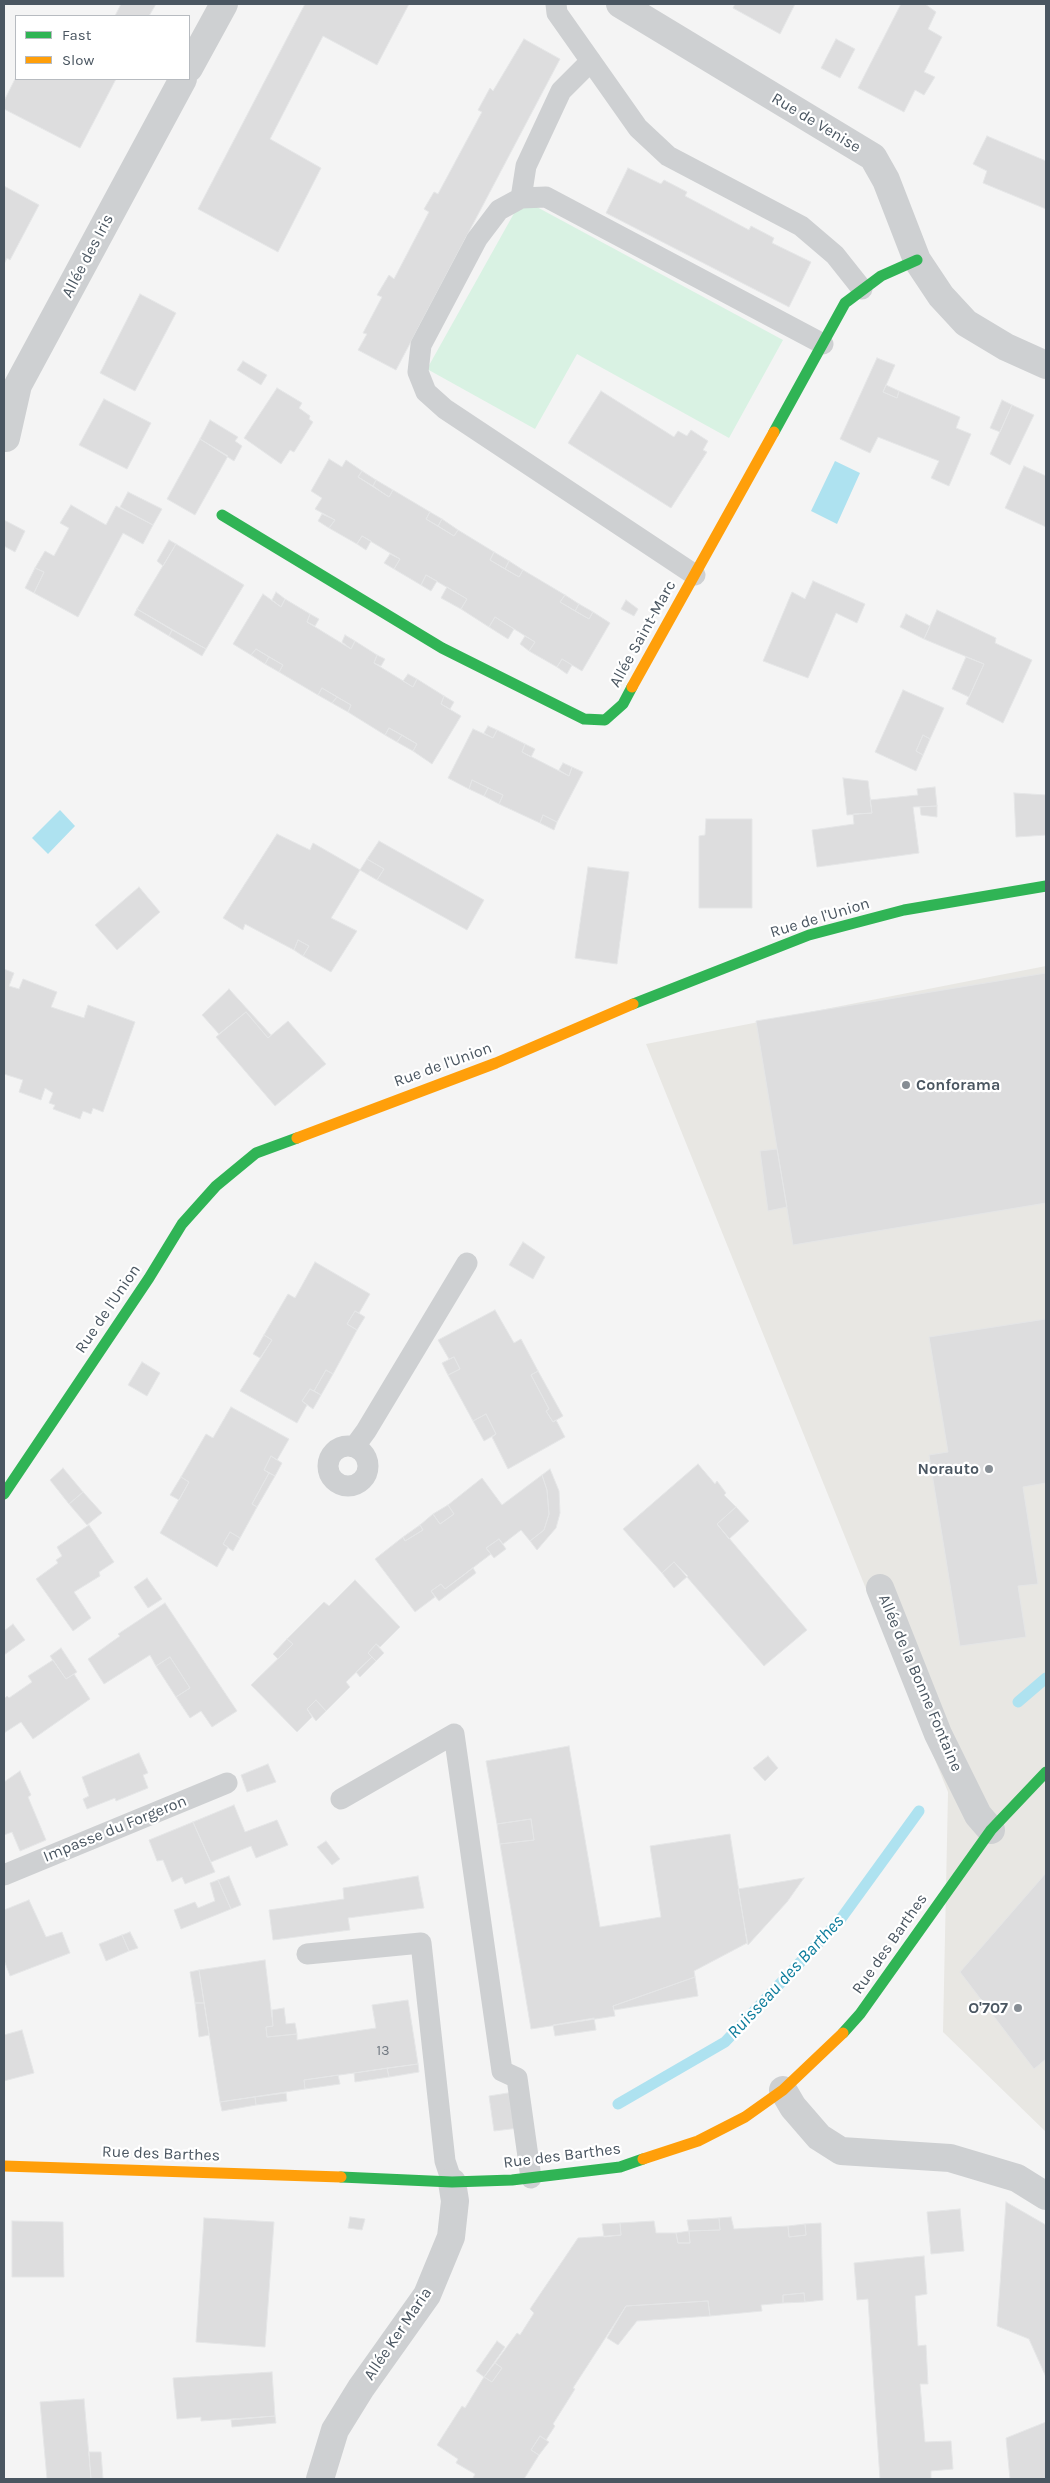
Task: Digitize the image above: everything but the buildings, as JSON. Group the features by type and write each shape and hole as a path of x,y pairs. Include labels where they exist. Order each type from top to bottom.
{"street":[{"path":"190,66 224,4"},
{"name":"Rue de Venise","path":"620,4 873,157 886,180 917,260 941,296 966,323 1006,347 1046,365"},
{"name":"Allée des Iris","path":"6,438 18,384 182,80"},
{"name":"Allée Saint-Marc","path":"222,515 442,648 584,719 605,720 623,704 845,303 881,276 917,260"},
{"name":"Rue de l'Union","path":"4,1494 149,1278 182,1224 216,1186 256,1153 496,1063 631,1005 809,935 904,910 1046,886"},
{"name":"Allée de la Bonne Fontaine","path":"880,1588 938,1734 978,1815 991,1830"},
{"name":"Rue des Barthes","path":"4,2166 367,2177 452,2182 531,2178 620,2167 698,2141 745,2117 783,2090 824,2053 860,2014 991,1830 1046,1772"},
{"path":"783,2090 793,2107 819,2137 841,2151 950,2158 1017,2178 1046,2196"},
{"name":"Allée Ker Maria","path":"320,2479 335,2430 361,2388 427,2295 452,2237 455,2201 452,2182"}],"lane":[{"path":"556,4 557,12 638,128 668,156 801,226 835,255 862,289"},
{"path":"522,198 526,166 561,91 590,61"},
{"path":"695,575 445,409 426,392 418,372 421,345 476,239 499,210 522,198 546,197 823,344"},
{"path":"355,1446 366,1431 467,1263"},
{"path":"341,1799 454,1734 502,2071 517,2078 531,2178"},
{"name":"Impasse du Forgeron","path":"4,1875 227,1783"},
{"path":"307,1954 421,1943 445,2161 452,2182"}],"shaded area":[{"path":"1046,966 1046,2132 943,2032 948,1792 646,1044"}],"green space":[{"path":"522,199 783,340 729,438 577,354 535,429 427,369"}],"water":[{"path":"835,461 860,473 837,524 811,511"},
{"path":"60,810 75,826 48,854 32,838"}],"waterway":[{"name":"Ruisseau des Barthes","path":"1018,1702 1046,1678"},
{"name":"Ruisseau des Barthes","path":"618,2104 725,2042 840,1920 919,1811"}],"traffic: fast":[{"path":"774,432 845,303 881,276 917,260"},
{"path":"222,515 442,648 584,719 605,720 623,704 632,687"},
{"path":"633,1004 809,935 904,910 1046,886"},
{"path":"4,1494 149,1278 182,1224 216,1186 256,1153 297,1138"},
{"path":"843,2033 860,2014 991,1830 1046,1772"},
{"path":"341,2177 452,2182 512,2180 620,2167 643,2159"}],"traffic: slow":[{"path":"632,687 774,432"},
{"path":"297,1138 496,1063 633,1004"},
{"path":"643,2159 698,2141 745,2117 783,2090 843,2033"},
{"path":"4,2166 341,2177"}],"place":[{"name":"Conforama","path":"906,1085"},
{"name":"Norauto","path":"989,1469"},
{"name":"O'707","path":"1018,2008"}]}
